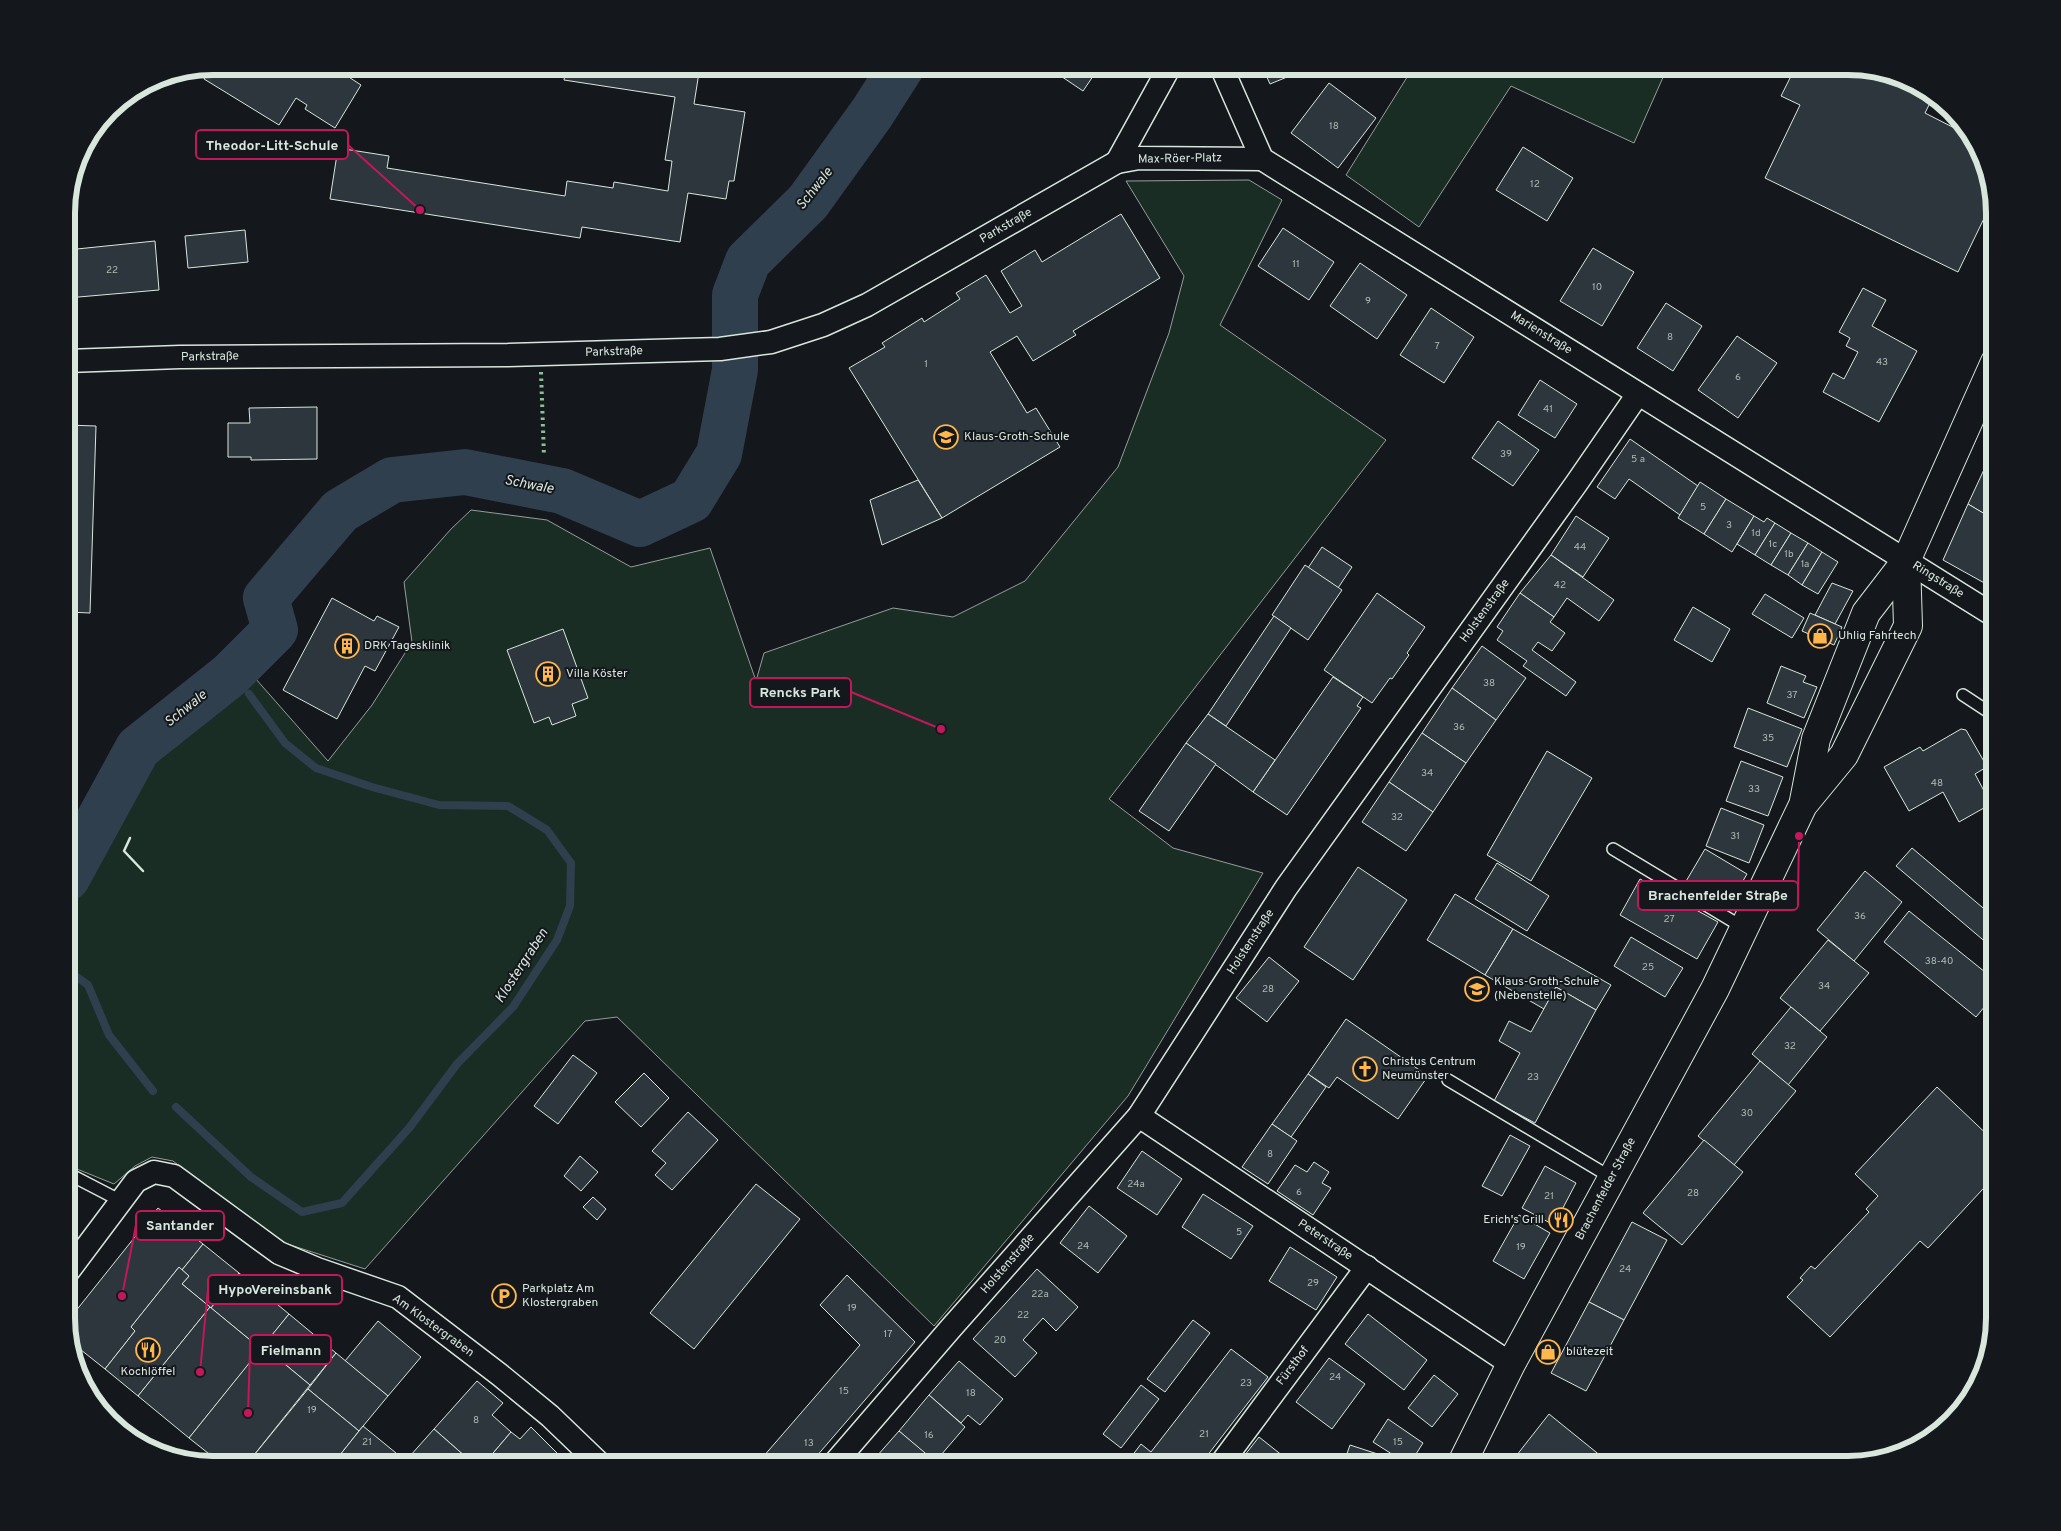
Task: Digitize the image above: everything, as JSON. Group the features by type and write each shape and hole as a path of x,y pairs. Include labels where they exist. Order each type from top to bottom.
{"street":[{"name":"Max-Röer-Platz","path":"1117,162 1165,75"},
{"path":"1225,75 1262,159"},
{"name":"Max-Röer-Platz","path":"1117,162 1139,158 1262,159"},
{"name":"Marienstraße","path":"1262,159 1906,561"},
{"name":"Parkstraße","path":"75,361 180,357 508,355 720,349 755,344 823,325 867,304 1117,162"},
{"name":"Brachenfelder Straße","path":"1803,805 1816,738 1866,613 1906,561 1986,382"},
{"name":"Holstenstraße","path":"841,1456 951,1328 1139,1116 1286,888 1571,491 1638,394"},
{"name":"Brachenfelder Straße","path":"1465,1456 1511,1364 1715,989 1803,805 1844,755 1908,626 1906,561"},
{"name":"Ringstraße","path":"1906,561 1986,610"},
{"name":"Peterstraße","path":"1139,1116 1511,1364"},
{"name":"Am Klostergraben","path":"75,1261 136,1181 154,1172 174,1176 279,1253 316,1269 398,1297 550,1416 592,1456"},
{"name":"Fürsthof","path":"1227,1456 1367,1267"}],"lane":[{"path":"1963,695 1986,710"},
{"path":"1613,848 1744,928"},
{"path":"1448,1080 1612,1178"},
{"path":"75,1178 121,1201"}],"green space":[{"path":"1408,75 1664,75 1634,143 1511,86 1419,227 1346,175"},
{"path":"1249,180 1282,200 1220,325 1386,440 1109,799 1173,848 1263,873 1128,1096 934,1326 617,1017 585,1021 365,1269 278,1241 173,1161 152,1157 135,1166 114,1184 75,1168 75,882 153,754 212,705 255,678 328,761 372,705 412,642 404,582 451,529 471,510 547,520 631,567 710,548 756,681 764,653 893,608 953,617 1025,581 1118,467 1169,333 1184,276 1126,181"}],"building":[{"path":"206,75 213,75 346,75 361,85 335,128 305,109 307,105 296,98 279,125 204,79"},
{"path":"565,75 699,75 694,104 745,112 734,181 729,181 726,199 688,193 680,242 582,227 580,238 330,199 338,148 389,156 387,168 565,196 567,181 613,188 614,182 668,191 672,161 665,160 675,97 564,80"},
{"path":"1059,75 1094,75 1083,91"},
{"path":"1266,75 1292,75 1270,84"},
{"path":"1792,75 1866,76 1892,82 1909,89 1930,103 1925,113 1958,130 1972,152 1979,169 1985,195 1986,214 1958,272 1765,178 1800,105 1781,96"},
{"path":"1329,83 1376,118 1338,168 1291,133"},
{"path":"1523,147 1573,178 1547,221 1496,190"},
{"path":"1121,214 1160,278 1073,331 1076,335 1033,361 1017,336 990,352 1027,413 1036,408 1060,447 942,518 849,368 885,347 882,343 922,318 924,322 960,299 956,293 986,275 1010,313 1022,306 1001,271 1035,250 1042,262"},
{"path":"1283,228 1334,262 1309,300 1258,266"},
{"path":"245,230 248,262 188,268 185,236"},
{"path":"155,241 159,290 75,297 75,249"},
{"path":"1593,248 1634,272 1602,326 1560,301"},
{"path":"1360,263 1407,295 1377,339 1330,306"},
{"path":"1863,288 1886,300 1872,326 1917,351 1879,422 1823,392 1833,373 1844,379 1858,352 1846,346 1850,338 1839,332"},
{"path":"1666,303 1702,326 1673,371 1637,348"},
{"path":"1431,308 1474,337 1444,383 1400,355"},
{"path":"1737,336 1777,363 1738,418 1698,390"},
{"path":"1540,380 1577,404 1555,438 1518,415"},
{"path":"317,407 317,459 251,460 251,457 228,457 228,423 250,423 249,408"},
{"path":"1498,421 1539,450 1513,486 1472,458"},
{"path":"75,425 96,426 90,613 75,612"},
{"path":"1630,439 1698,486 1680,515 1629,479 1615,499 1597,487"},
{"path":"1986,465 1986,515 1968,504"},
{"path":"918,480 942,518 882,545 870,500"},
{"path":"1700,482 1726,499 1704,534 1678,518"},
{"path":"1726,499 1754,516 1732,552 1704,534"},
{"path":"1968,504 1986,515 1986,584 1943,560"},
{"path":"1576,516 1609,538 1583,577 1551,555"},
{"path":"1754,516 1764,522 1767,518 1775,523 1755,555 1737,544"},
{"path":"1775,523 1791,533 1771,565 1755,555"},
{"path":"1791,533 1808,543 1788,575 1771,565"},
{"path":"1808,543 1822,552 1802,585 1788,575"},
{"path":"1322,547 1352,567 1338,588 1308,568"},
{"path":"1822,552 1838,562 1818,594 1802,585"},
{"path":"1551,555 1614,600 1599,621 1567,598 1554,617 1520,593"},
{"path":"1305,565 1342,590 1308,640 1272,615"},
{"path":"1832,583 1853,591 1835,624 1815,615"},
{"path":"1377,593 1425,627 1407,653 1409,655 1372,703 1324,670"},
{"path":"1520,593 1554,617 1550,622 1565,633 1552,651 1538,642 1532,650 1576,682 1566,696 1523,666 1527,661 1497,640 1503,631 1497,627"},
{"path":"1765,594 1804,618 1792,638 1752,614"},
{"name":"DRK Tagesklinik","path":"332,598 374,621 377,616 399,627 375,671 365,666 337,719 283,690"},
{"path":"1693,607 1730,629 1712,662 1674,640"},
{"path":"1810,613 1842,627 1834,645 1802,631"},
{"path":"1274,616 1291,628 1226,726 1208,714"},
{"name":"Villa Köster","path":"563,629 588,698 572,704 576,716 552,725 549,717 534,723 507,650"},
{"path":"1482,646 1526,678 1496,720 1452,688"},
{"path":"1781,666 1806,676 1803,682 1817,687 1804,718 1767,703"},
{"path":"1333,677 1363,697 1357,706 1361,708 1287,815 1253,792"},
{"path":"1452,688 1496,720 1466,763 1422,733"},
{"path":"1748,708 1802,729 1787,767 1734,747"},
{"path":"1208,714 1275,760 1253,792 1186,743"},
{"path":"1961,729 1966,730 1986,765 1985,768 1975,774 1986,795 1986,807 1959,822 1943,792 1909,811 1884,767 1920,747 1923,751"},
{"path":"1422,733 1466,763 1433,812 1389,782"},
{"path":"1186,743 1216,764 1169,831 1139,811"},
{"path":"1547,751 1592,778 1531,881 1487,855"},
{"path":"1741,761 1783,777 1768,816 1726,801"},
{"path":"1389,782 1433,812 1406,851 1362,822"},
{"path":"1721,808 1764,825 1749,863 1706,846"},
{"path":"1912,848 1986,910 1986,942 1896,866"},
{"path":"1705,849 1747,874 1727,908 1685,883"},
{"path":"1497,863 1549,896 1527,931 1475,899"},
{"path":"1358,867 1407,900 1353,980 1304,947"},
{"path":"1865,871 1902,902 1854,961 1817,930"},
{"path":"1640,879 1718,922 1697,959 1620,915"},
{"path":"1455,894 1513,929 1485,975 1427,940"},
{"path":"1909,911 1986,973 1986,1005 1976,1017 1884,942"},
{"path":"1513,929 1611,985 1596,1010 1556,987 1544,1009 1485,975"},
{"path":"1631,937 1683,968 1665,997 1614,966"},
{"path":"1828,940 1869,973 1820,1031 1780,998"},
{"path":"1269,957 1299,981 1267,1022 1236,998"},
{"path":"1556,987 1596,1010 1535,1123 1494,1101 1520,1053 1499,1041 1509,1021 1531,1032"},
{"path":"1791,1007 1827,1037 1788,1085 1752,1054"},
{"name":"Christus Centrum Neumünster","path":"1346,1019 1428,1076 1398,1119 1337,1077 1329,1088 1308,1074"},
{"path":"573,1055 597,1073 558,1124 534,1106"},
{"path":"1760,1061 1796,1091 1734,1165 1698,1136"},
{"path":"644,1073 669,1098 641,1127 615,1102"},
{"path":"1308,1074 1326,1087 1291,1137 1272,1124"},
{"path":"1937,1087 1986,1133 1986,1186 1928,1248 1920,1241 1830,1337 1787,1297 1803,1280 1800,1278 1811,1266 1815,1269 1869,1212 1866,1209 1878,1196 1855,1174"},
{"path":"688,1112 718,1140 672,1190 655,1175 666,1163 652,1151"},
{"path":"1272,1124 1297,1141 1268,1184 1242,1167"},
{"path":"1510,1135 1530,1146 1502,1196 1482,1186"},
{"path":"1704,1140 1743,1172 1682,1245 1643,1213"},
{"path":"1142,1151 1182,1179 1157,1215 1117,1188"},
{"path":"580,1156 598,1172 581,1191 564,1176"},
{"path":"1314,1162 1329,1172 1322,1183 1331,1188 1313,1215 1277,1191 1295,1165 1307,1172"},
{"path":"1545,1166 1576,1183 1554,1225 1522,1208"},
{"path":"756,1184 800,1219 694,1349 650,1313"},
{"path":"1203,1194 1253,1226 1231,1259 1182,1227"},
{"path":"593,1197 606,1209 597,1220 583,1207"},
{"path":"1089,1206 1127,1236 1098,1273 1060,1243"},
{"path":"158,1208 203,1244 182,1270 179,1267 131,1327 135,1331 105,1369 79,1348 75,1327 75,1312"},
{"path":"1519,1215 1550,1233 1524,1279 1493,1261"},
{"path":"1632,1222 1667,1240 1624,1320 1589,1302"},
{"path":"203,1244 239,1273 211,1308 182,1284 189,1276 182,1270"},
{"path":"1290,1247 1337,1277 1316,1310 1269,1281"},
{"name":"Kochlöffel","path":"179,1267 189,1276 182,1284 210,1307 138,1396 105,1369 135,1331 131,1327"},
{"path":"1037,1269 1078,1307 1056,1331 1043,1318 1023,1340 1037,1353 1015,1377 973,1339"},
{"path":"239,1273 289,1314 261,1349 211,1308"},
{"path":"847,1275 915,1342 817,1456 764,1456 860,1345 820,1305"},
{"path":"1589,1302 1624,1320 1586,1391 1551,1373"},
{"path":"210,1307 261,1349 189,1438 138,1396"},
{"path":"289,1314 336,1353 310,1385 263,1346"},
{"path":"1368,1314 1427,1360 1404,1390 1345,1344"},
{"path":"1193,1320 1210,1333 1165,1392 1147,1379"},
{"path":"378,1321 421,1357 388,1396 345,1361"},
{"path":"263,1346 310,1385 253,1456 212,1456 189,1438"},
{"path":"1231,1349 1268,1377 1207,1456 1132,1456 1141,1444 1151,1452"},
{"path":"336,1353 388,1396 359,1431 308,1389"},
{"path":"1329,1358 1365,1384 1332,1429 1296,1402"},
{"path":"959,1361 1003,1399 980,1425 968,1415 961,1423 929,1395"},
{"path":"1434,1375 1458,1394 1432,1427 1408,1408"},
{"path":"477,1381 503,1403 492,1415 511,1432 491,1456 465,1456 434,1429"},
{"path":"1141,1385 1159,1399 1121,1448 1103,1434"},
{"path":"308,1389 359,1431 339,1456 253,1456"},
{"path":"929,1395 965,1427 940,1456 928,1456 899,1431"},
{"path":"1549,1414 1601,1456 1516,1456"},
{"path":"1388,1419 1423,1443 1415,1456 1395,1456 1373,1442"},
{"path":"363,1426 396,1453 394,1456 339,1456"},
{"path":"531,1427 560,1456 491,1456 511,1432 520,1439"},
{"path":"434,1429 465,1456 410,1456"},
{"path":"899,1431 929,1456 877,1456"},
{"path":"1259,1437 1283,1456 1244,1456"},
{"path":"1350,1445 1384,1456 1346,1456"}],"waterway":[{"name":"Schwale","path":"75,863 138,748 230,675 275,630 266,598 340,511 392,480 465,472 562,491 640,524 691,500 719,454 735,370 735,295 748,261 808,202 872,113 896,75"},
{"name":"Klostergraben","path":"176,1107 251,1177 302,1212 342,1203 410,1127 457,1064 513,1007 557,940 570,906 571,863 547,830 508,806 439,805 372,787 316,768 285,743 249,694"},
{"name":"Klostergraben","path":"75,976 88,985 109,1035 153,1091"}],"hedge":[{"path":"541,372 544,456"}],"wall":[{"path":"130,838 124,851 143,871"}],"place":[{"name":"Theodor-Litt-Schule","path":"420,210"},
{"name":"Klaus-Groth-Schule","path":"946,437"},
{"name":"Uhlig Fahrtech","path":"1820,636"},
{"name":"DRK Tagesklinik","path":"347,646"},
{"name":"Villa Köster","path":"548,674"},
{"name":"Rencks Park","path":"941,729"},
{"name":"Brachenfelder Straße","path":"1799,836"},
{"name":"Klaus-Groth-Schule (Nebenstelle)","path":"1477,989"},
{"name":"Christus Centrum Neumünster","path":"1365,1069"},
{"name":"Erich's Grill","path":"1561,1220"},
{"name":"Santander","path":"122,1296"},
{"name":"Parkplatz Am Klostergraben","path":"504,1296"},
{"name":"Kochlöffel","path":"148,1350"},
{"name":"blütezeit","path":"1548,1352"},
{"name":"HypoVereinsbank","path":"200,1372"},
{"name":"Fielmann","path":"248,1413"}]}
